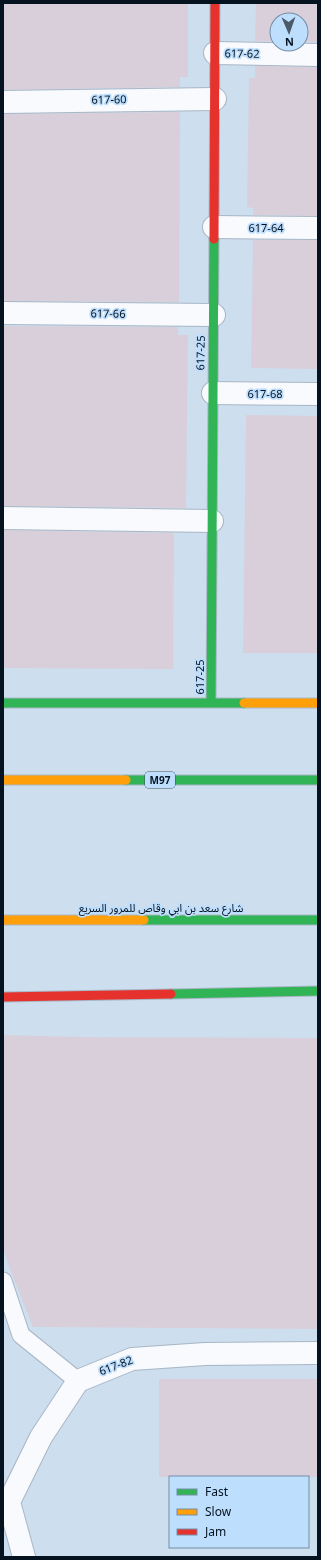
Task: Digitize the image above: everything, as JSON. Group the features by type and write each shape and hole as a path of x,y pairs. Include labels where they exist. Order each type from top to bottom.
{"main road":[{"name":"617-25","path":"212,703 215,3"},
{"path":"3,702 318,703"},
{"name":"M97","path":"3,780 318,780"},
{"name":"شارع سعد بن ابي وقاص للمرور السريع","path":"3,920 318,920"},
{"path":"3,997 318,991"}],"street":[{"name":"617-62","path":"215,53 318,55"},
{"name":"617-60","path":"3,102 215,99"},
{"name":"617-64","path":"214,227 318,228"},
{"name":"617-66","path":"3,313 214,315"},
{"name":"617-68","path":"213,393 318,394"},
{"path":"3,518 212,521"},
{"name":"617-82","path":"78,1382 132,1359 204,1354 318,1353"},
{"path":"24,1557 9,1502 41,1437 78,1382"}],"lane":[{"path":"3,1281 22,1335 78,1382"}],"building":[{"path":"3,3 188,3 188,77 180,77 180,87 3,90"},
{"path":"256,3 318,3 318,42 309,42 309,12 269,12 269,42 255,41"},
{"path":"255,66 318,67 318,216 253,215 253,208 247,207 249,78 255,78"},
{"path":"180,112 179,302 3,301 3,114"},
{"path":"253,240 318,240 318,369 251,368"},
{"path":"3,326 178,327 178,335 188,335 186,508 3,506"},
{"path":"246,415 318,416 318,653 243,653"},
{"path":"3,530 174,533 173,669 3,668"},
{"path":"3,1035 80,1037 318,1038 318,1329 33,1327 8,1264 3,1247"},
{"path":"159,1379 318,1379 318,1477 159,1477"}],"traffic: fast":[{"path":"211,703 214,239"},
{"path":"3,703 244,703"},
{"path":"126,780 318,780"},
{"path":"144,920 318,920"},
{"path":"171,994 318,991"}],"traffic: slow":[{"path":"244,703 318,703"},
{"path":"3,780 126,780"},
{"path":"3,920 144,920"}],"traffic: jam":[{"path":"214,239 215,3"},
{"path":"3,997 171,994"}]}
